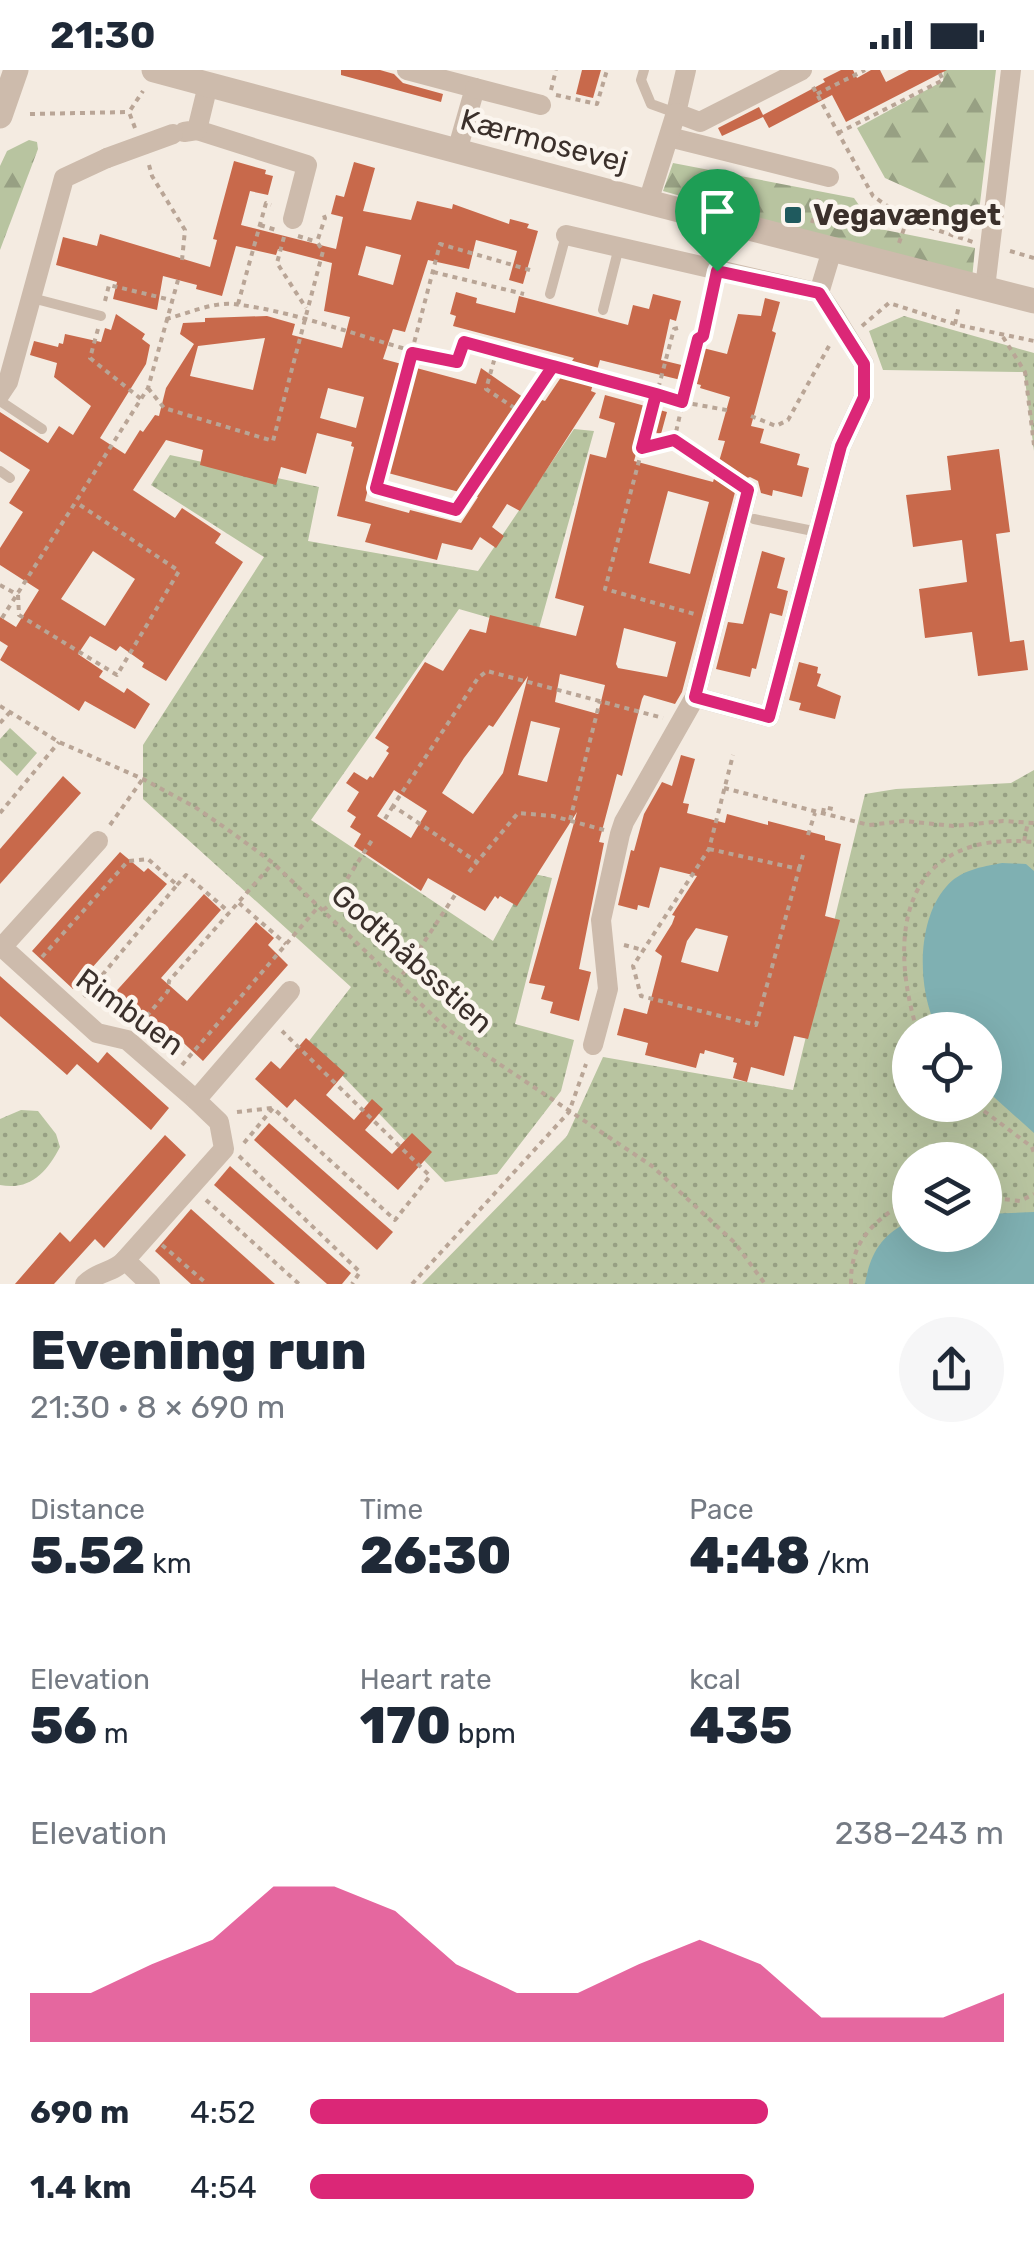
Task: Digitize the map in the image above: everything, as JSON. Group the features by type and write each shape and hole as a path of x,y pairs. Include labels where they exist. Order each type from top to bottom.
{"street":[{"path":"0,116 16,70"},
{"path":"407,70 540,104"},
{"path":"648,202 686,70"},
{"path":"973,292 1011,70"},
{"path":"676,113 700,122 806,76"},
{"name":"Kærmosevej","path":"149,80 208,84 832,250 973,292 1034,301"},
{"path":"198,130 208,84"},
{"path":"456,151 474,88"},
{"path":"0,397 8,382 64,178 172,134 198,130 307,165 293,219"},
{"path":"669,137 825,184"},
{"path":"566,235 819,293 864,364 864,397 841,446 769,717 695,697"},
{"path":"819,293 832,250"},
{"path":"593,1045 608,989 601,920 620,834 695,697 748,490"},
{"name":"Rimbuen","path":"98,841 1,947 97,1033 127,1040 196,1100 219,1122 224,1148 125,1260"},
{"path":"196,1100 290,991"},
{"path":"85,1284 95,1274 117,1268 125,1260 150,1284"}],"lane":[{"path":"644,70 641,80 651,104 676,113"},
{"path":"550,294 566,235"},
{"path":"602,310 619,248"},
{"path":"703,336 717,271"},
{"path":"31,297 101,316"},
{"path":"0,397 42,430"},
{"path":"754,519 818,532"}],"path":[{"path":"556,70 550,94 597,104 606,70"},
{"path":"817,94 865,70"},
{"path":"838,133 943,80 938,70"},
{"path":"806,76 873,196 906,220 980,244"},
{"path":"129,112 149,80"},
{"path":"30,114 129,112"},
{"path":"129,112 141,142"},
{"path":"146,157 152,176 185,230 182,260"},
{"path":"812,223 825,184"},
{"path":"238,305 266,203 271,205"},
{"path":"148,388 164,408 273,440 323,252 317,242 325,218 322,211"},
{"path":"293,219 277,263 308,310"},
{"path":"899,243 906,220"},
{"path":"530,270 440,244 376,488 456,510 553,366"},
{"path":"1002,249 1034,258"},
{"path":"433,272 524,294"},
{"path":"2,618 148,388 178,280"},
{"path":"141,399 90,358 109,285 171,300"},
{"path":"955,324 973,292"},
{"path":"889,304 891,293"},
{"path":"166,319 230,303 457,362 464,342 682,402 732,411"},
{"path":"678,328 674,328 606,590 712,619"},
{"path":"1001,334 1025,372 1034,445"},
{"path":"674,440 698,339 703,336"},
{"path":"497,350 486,389 522,413"},
{"path":"642,448 674,440 748,490"},
{"path":"18,596 19,615 117,676 179,571 78,503"},
{"path":"0,585 18,596"},
{"path":"386,819 478,678 487,671 682,724"},
{"path":"570,820 600,701"},
{"name":"Godthåbsstien","path":"0,706 60,742 143,779 195,808 273,864 447,1029 652,1166 734,1242 765,1284"},
{"path":"0,723 10,712"},
{"path":"0,813 60,742"},
{"path":"733,755 710,848 632,966 641,996 756,1026 803,855"},
{"path":"98,841 143,779"},
{"path":"724,788 869,825 1031,823 1024,841"},
{"path":"394,806 478,862"},
{"path":"822,814 824,807 833,809"},
{"path":"469,872 518,813 570,820 620,834"},
{"path":"808,836 815,813"},
{"path":"170,1078 286,944 321,908 331,904 374,837"},
{"path":"912,1012 904,943 910,905 924,876 952,852 1010,840 1034,842"},
{"path":"710,848 799,869"},
{"path":"28,972 128,861 148,859 177,885"},
{"path":"127,1040 168,991 169,982 273,864"},
{"path":"72,1011 186,875 230,912"},
{"path":"397,983 455,895"},
{"path":"238,902 286,944"},
{"path":"227,1113 274,1108 395,1220 430,1176 268,1017"},
{"path":"412,1284 569,1112 593,1045"},
{"path":"274,1108 235,1153 360,1272 352,1284"},
{"path":"997,1122 1034,1152"},
{"path":"200,1194 299,1284"},
{"path":"1002,1199 1020,1201 1034,1194"},
{"path":"851,1284 850,1262 864,1233 892,1212"},
{"path":"159,1242 207,1284"}],"green space":[{"path":"944,70 996,70 978,220 885,178 857,128 943,81"},
{"path":"29,140 37,142 38,149 0,250 0,166 7,151"},
{"path":"673,163 854,198 875,228 975,248 972,279 663,191"},
{"path":"904,316 1034,353 1034,451 1024,372 883,370 869,331"},
{"path":"574,429 594,431 538,632 459,609 311,820 493,941 530,873 552,878 515,1024 574,1040 561,1091 497,1174 445,1182 309,1041 351,987 143,799 143,745 264,557 151,485 170,455 319,487 308,541 478,571"},
{"path":"10,728 37,753 17,776 0,760 0,739"},
{"path":"1034,770 1034,1284 422,1284 567,1136 603,1057 793,1090 865,794 1011,783"},
{"path":"21,1110 38,1111 56,1134 60,1147 36,1178 20,1185 0,1185 0,1119"}],"water":[{"path":"1002,863 1026,864 1034,871 1034,1133 1002,1104 1002,1012 930,1012 926,996 925,937 936,901 952,881 979,868"},
{"path":"1034,1212 1034,1284 865,1284 878,1246 892,1232 892,1252 1002,1252 1002,1213"}],"building":[{"path":"341,70 394,74 403,83 443,94 441,102 341,75"},
{"path":"582,70 601,70 593,98 576,94"},
{"path":"841,70 853,70 857,78 880,70 886,82 909,70 947,70 846,122 832,95 769,128 763,117 722,136 718,128 759,107 763,115"},
{"path":"234,161 266,170 265,174 273,176 268,195 250,191 241,225 336,249 343,217 331,214 336,195 344,197 354,162 375,168 363,211 411,220 417,201 452,209 453,204 509,224 510,219 529,224 527,228 538,231 523,284 509,280 517,251 476,240 469,269 428,260 405,332 393,329 383,359 476,384 481,368 537,407 574,358 453,326 456,316 450,314 456,292 477,298 476,303 515,313 519,296 628,325 633,305 649,309 653,294 681,301 676,321 670,319 661,360 698,369 703,348 727,354 738,314 761,316 765,298 780,302 772,331 776,333 751,426 764,429 760,443 800,454 797,465 809,468 802,497 773,490 772,496 761,493 758,481 750,477 738,481 682,692 675,704 644,695 642,699 622,776 617,774 599,842 604,843 579,969 591,972 579,1021 550,1013 553,1002 541,999 545,986 529,983 577,812 517,906 495,896 485,911 428,878 421,891 354,846 361,834 350,827 356,817 347,811 359,792 346,783 354,772 367,780 373,778 389,753 389,747 375,738 425,662 443,671 470,629 486,633 490,615 576,636 584,606 555,598 590,454 606,458 615,423 599,418 605,395 667,412 661,434 643,429 634,461 713,482 725,441 718,440 730,397 700,388 701,385 600,360 591,391 596,393 520,511 507,504 492,527 504,536 496,548 480,537 472,550 442,543 437,560 365,542 371,524 337,516 352,442 317,433 306,474 281,467 276,485 200,465 203,450 166,440 133,490 175,518 182,508 221,534 215,543 243,562 166,681 142,667 144,663 120,646 116,651 90,636 78,654 103,671 99,677 124,693 127,688 150,704 135,729 85,701 79,711 0,660 8,646 0,641 0,617 16,627 39,590 0,565 0,548 23,512 9,503 30,470 0,451 0,412 48,443 59,426 73,435 91,406 54,377 57,363 30,355 34,341 58,347 65,334 101,342 105,328 111,330 116,314 145,334 142,339 150,345 146,364 100,438 125,454 140,430 143,432 155,415 159,416 166,388 194,344 180,334 183,323 205,322 205,318 267,316 295,324 292,335 342,348 350,317 324,311 332,263 278,249 276,255 236,246 222,296 163,276 157,310 113,299 117,282 56,265 63,237 97,246 100,234 210,267 217,240 213,239","holes":["366,246 401,255 393,285 358,275","265,338 253,390 190,376 198,346","328,388 364,397 356,428 320,418","373,469 478,497 461,523 410,510 409,513 365,501","668,491 709,502 690,574 649,563","93,551 135,579 105,626 61,599","624,628 676,642 667,677 618,668","560,674 605,685 598,714 555,702","528,676 503,773 473,814 442,793 489,725 493,727","531,721 560,728 547,782 518,775","394,790 427,811 411,838 377,816"]},
{"path":"999,449 1010,532 996,534 1010,642 1024,640 1028,670 978,676 972,632 925,638 919,589 967,582 962,540 913,547 906,495 951,490 947,456"},
{"path":"762,551 785,558 777,588 788,591 782,616 770,613 756,669 752,668 750,677 716,669 728,622 743,624"},
{"path":"799,662 818,667 817,673 821,674 817,686 841,696 835,719 799,710 801,703 789,700"},
{"path":"681,755 695,759 683,803 689,804 687,813 725,823 727,814 768,825 768,821 841,844 825,916 840,920 808,1039 794,1036 784,1076 751,1067 747,1082 733,1078 737,1063 734,1058 705,1050 700,1053 696,1068 645,1055 648,1043 617,1035 624,1008 647,1014 662,956 655,951 697,876 660,867 649,908 638,905 637,910 618,905 644,814 662,782 672,786","holes":["696,928 728,936 718,972 681,962"]},
{"path":"63,776 81,793 0,884 0,849"},
{"path":"120,852 144,872 148,868 167,884 73,989 32,951"},
{"path":"204,894 221,910 161,978 187,1001 256,922 274,938 268,945 288,965 203,1061 174,1034 165,1044 110,998"},
{"path":"0,976 98,1063 107,1052 169,1108 151,1130 77,1064 67,1075 0,1016"},
{"path":"306,1038 345,1073 326,1095 354,1120 372,1099 383,1109 365,1130 392,1154 412,1133 432,1152 398,1190 295,1099 287,1108 255,1079 271,1061 280,1069"},
{"path":"269,1123 393,1232 377,1250 254,1140"},
{"path":"165,1135 186,1155 104,1248 95,1239 54,1284 15,1284 60,1232 70,1242"},
{"path":"230,1166 351,1273 342,1284 327,1284 214,1185"},
{"path":"191,1209 275,1284 191,1284 155,1251"}],"place":[{"name":"Vegavænget","path":"793,215"}],"route":[{"path":"717,271 703,336 698,339 682,402 656,394 497,350 464,342 457,362 412,353 376,488 456,510 553,366 656,394 642,448 674,440 748,490 695,697 769,717 841,446 864,397 864,364 819,293 717,271"}]}
